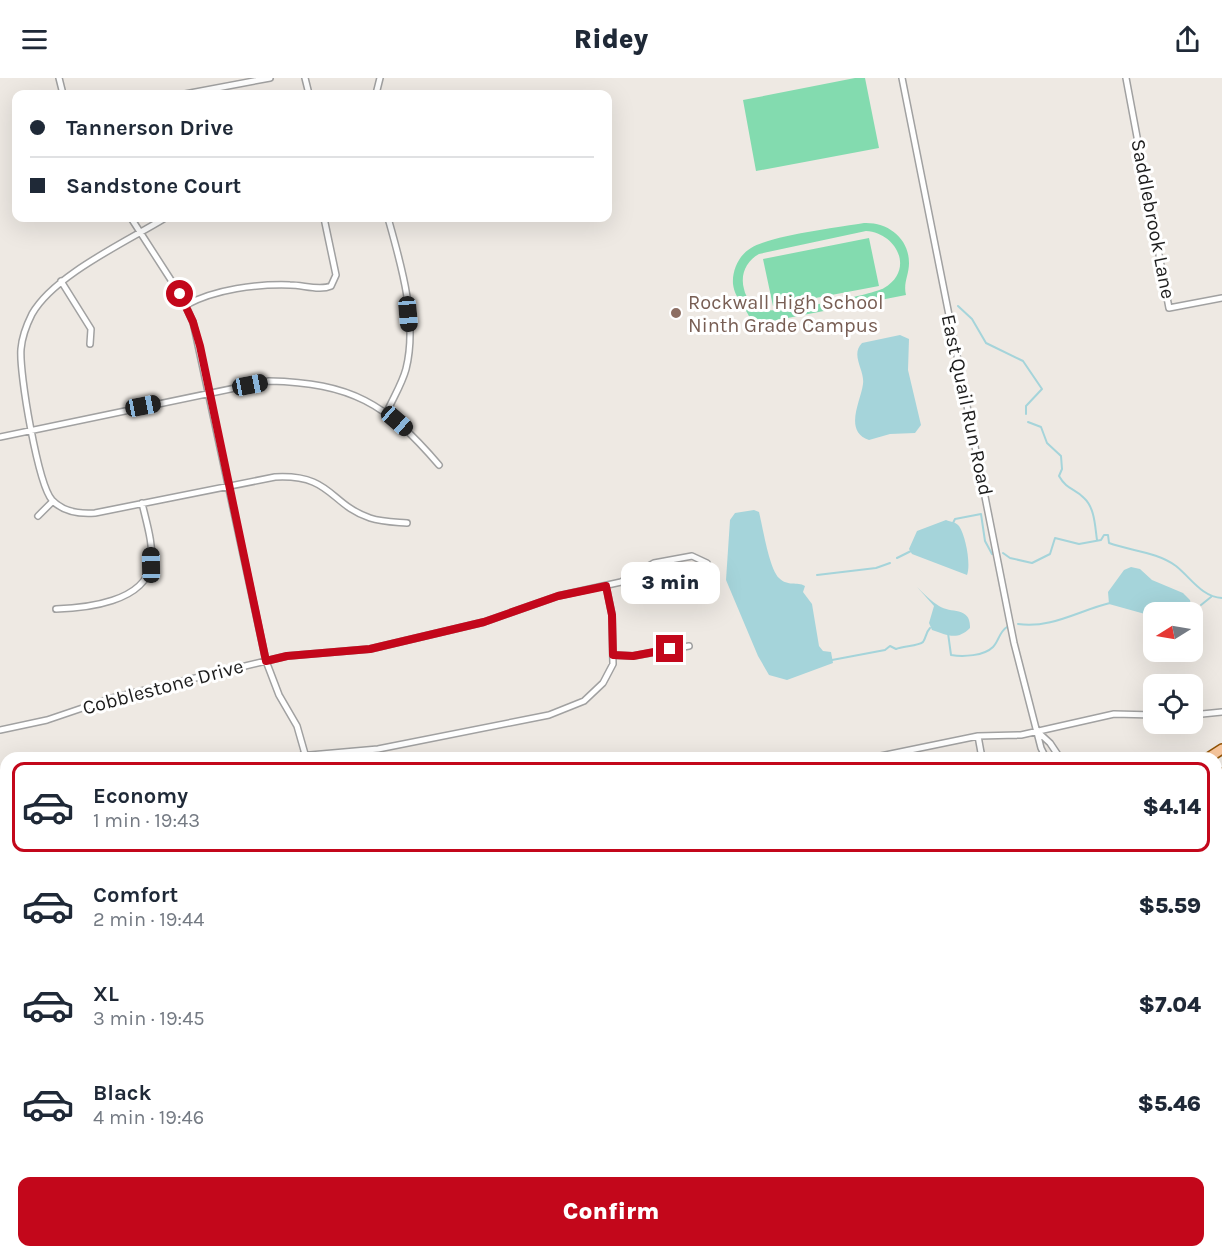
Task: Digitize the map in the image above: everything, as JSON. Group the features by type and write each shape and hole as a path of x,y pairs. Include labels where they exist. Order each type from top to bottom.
{"street":[{"path":"206,90 270,78"},
{"name":"East Quail Run Road","path":"902,78 1014,643 1036,731 1044,752"},
{"name":"Saddlebrook Lane","path":"1126,78 1169,308 1222,298"},
{"path":"133,222 186,305 197,335 266,661 279,695 297,726 304,752"},
{"path":"159,222 62,281 54,287 33,313 21,347 21,363 43,484 53,501 59,506 83,513 291,476 322,484 369,518 407,523"},
{"path":"186,305 203,297 234,290 288,285 325,289 334,282 336,275 325,222"},
{"path":"387,412 406,370 410,337 407,301 389,222"},
{"path":"62,281 91,329 90,344"},
{"path":"0,437 269,381 311,382 350,393 387,412 439,465"},
{"path":"38,516 53,501"},
{"path":"56,609 75,608 122,597 143,582 151,565 151,558 142,503"},
{"name":"Cobblestone Drive","path":"0,730 46,720 112,699 287,656 370,649 484,622 558,596 606,586 664,561 692,556 707,563"},
{"path":"334,752 378,749 549,715 584,701 603,683 613,664 612,615 606,586"},
{"path":"613,655 633,656 689,646"},
{"path":"1203,714 1222,712"},
{"path":"905,752 978,736 1014,736 1114,714 1143,715"},
{"name":"East Quail Run Road","path":"1036,731 1050,743 1056,752"},
{"path":"978,736 981,752"}],"green space":[{"path":"865,78 879,148 756,171 743,100"},
{"path":"864,223 881,225 896,233 901,239 908,254 909,263 906,295 752,325 736,295 733,284 735,268 743,255 751,248 773,240 805,232","holes":["866,231 877,233 893,245 900,263 899,272 884,288 845,299 774,310 766,310 752,303 745,293 743,284 745,269 759,254"]},
{"path":"869,238 879,286 773,306 763,259"}],"water":[{"path":"900,335 909,339 908,370 921,425 915,433 890,434 869,440 861,436 855,423 863,384 857,352 862,343"},
{"path":"754,510 759,512 775,573 782,581 805,586 803,592 812,604 819,646 823,651 831,652 833,663 787,680 769,675 758,656 726,580 730,520 735,513"},
{"path":"946,520 959,526 962,531 968,558 967,575 912,554 909,549 917,531"},
{"path":"1131,567 1140,569 1152,580 1183,593 1190,602 1143,602 1143,613 1109,604 1108,592 1124,570"},
{"path":"917,587 939,606 964,613 970,628 956,636 932,630 929,623 934,606"}],"waterway":[{"path":"958,306 972,319 986,343 1023,361 1042,389 1026,406 1026,414"},
{"path":"1028,422 1041,427 1047,443 1061,456 1062,469 1059,476 1065,484 1088,502 1094,518 1097,540"},
{"path":"952,525 955,519 981,514 985,541 992,554"},
{"path":"1003,553 1010,558 1032,563 1050,554 1055,538 1079,544 1101,540 1104,535 1108,535 1109,543 1169,561 1203,591 1222,598"},
{"path":"897,558 911,551"},
{"path":"817,575 876,568 890,563"},
{"path":"1203,603 1211,597"},
{"path":"1018,624 1042,624 1110,603"},
{"path":"948,633 951,655 973,655 993,647 1002,631 1007,627"},
{"path":"832,660 885,650 890,646 896,649 918,644 923,642 930,628"}],"place":[{"name":"Rockwall High School Ninth Grade Campus","path":"676,313"}],"route":[{"path":"180,294 193,322 200,346 266,661 287,656 370,649 484,622 558,596 606,586 612,615 613,655 633,656 670,649"}]}
